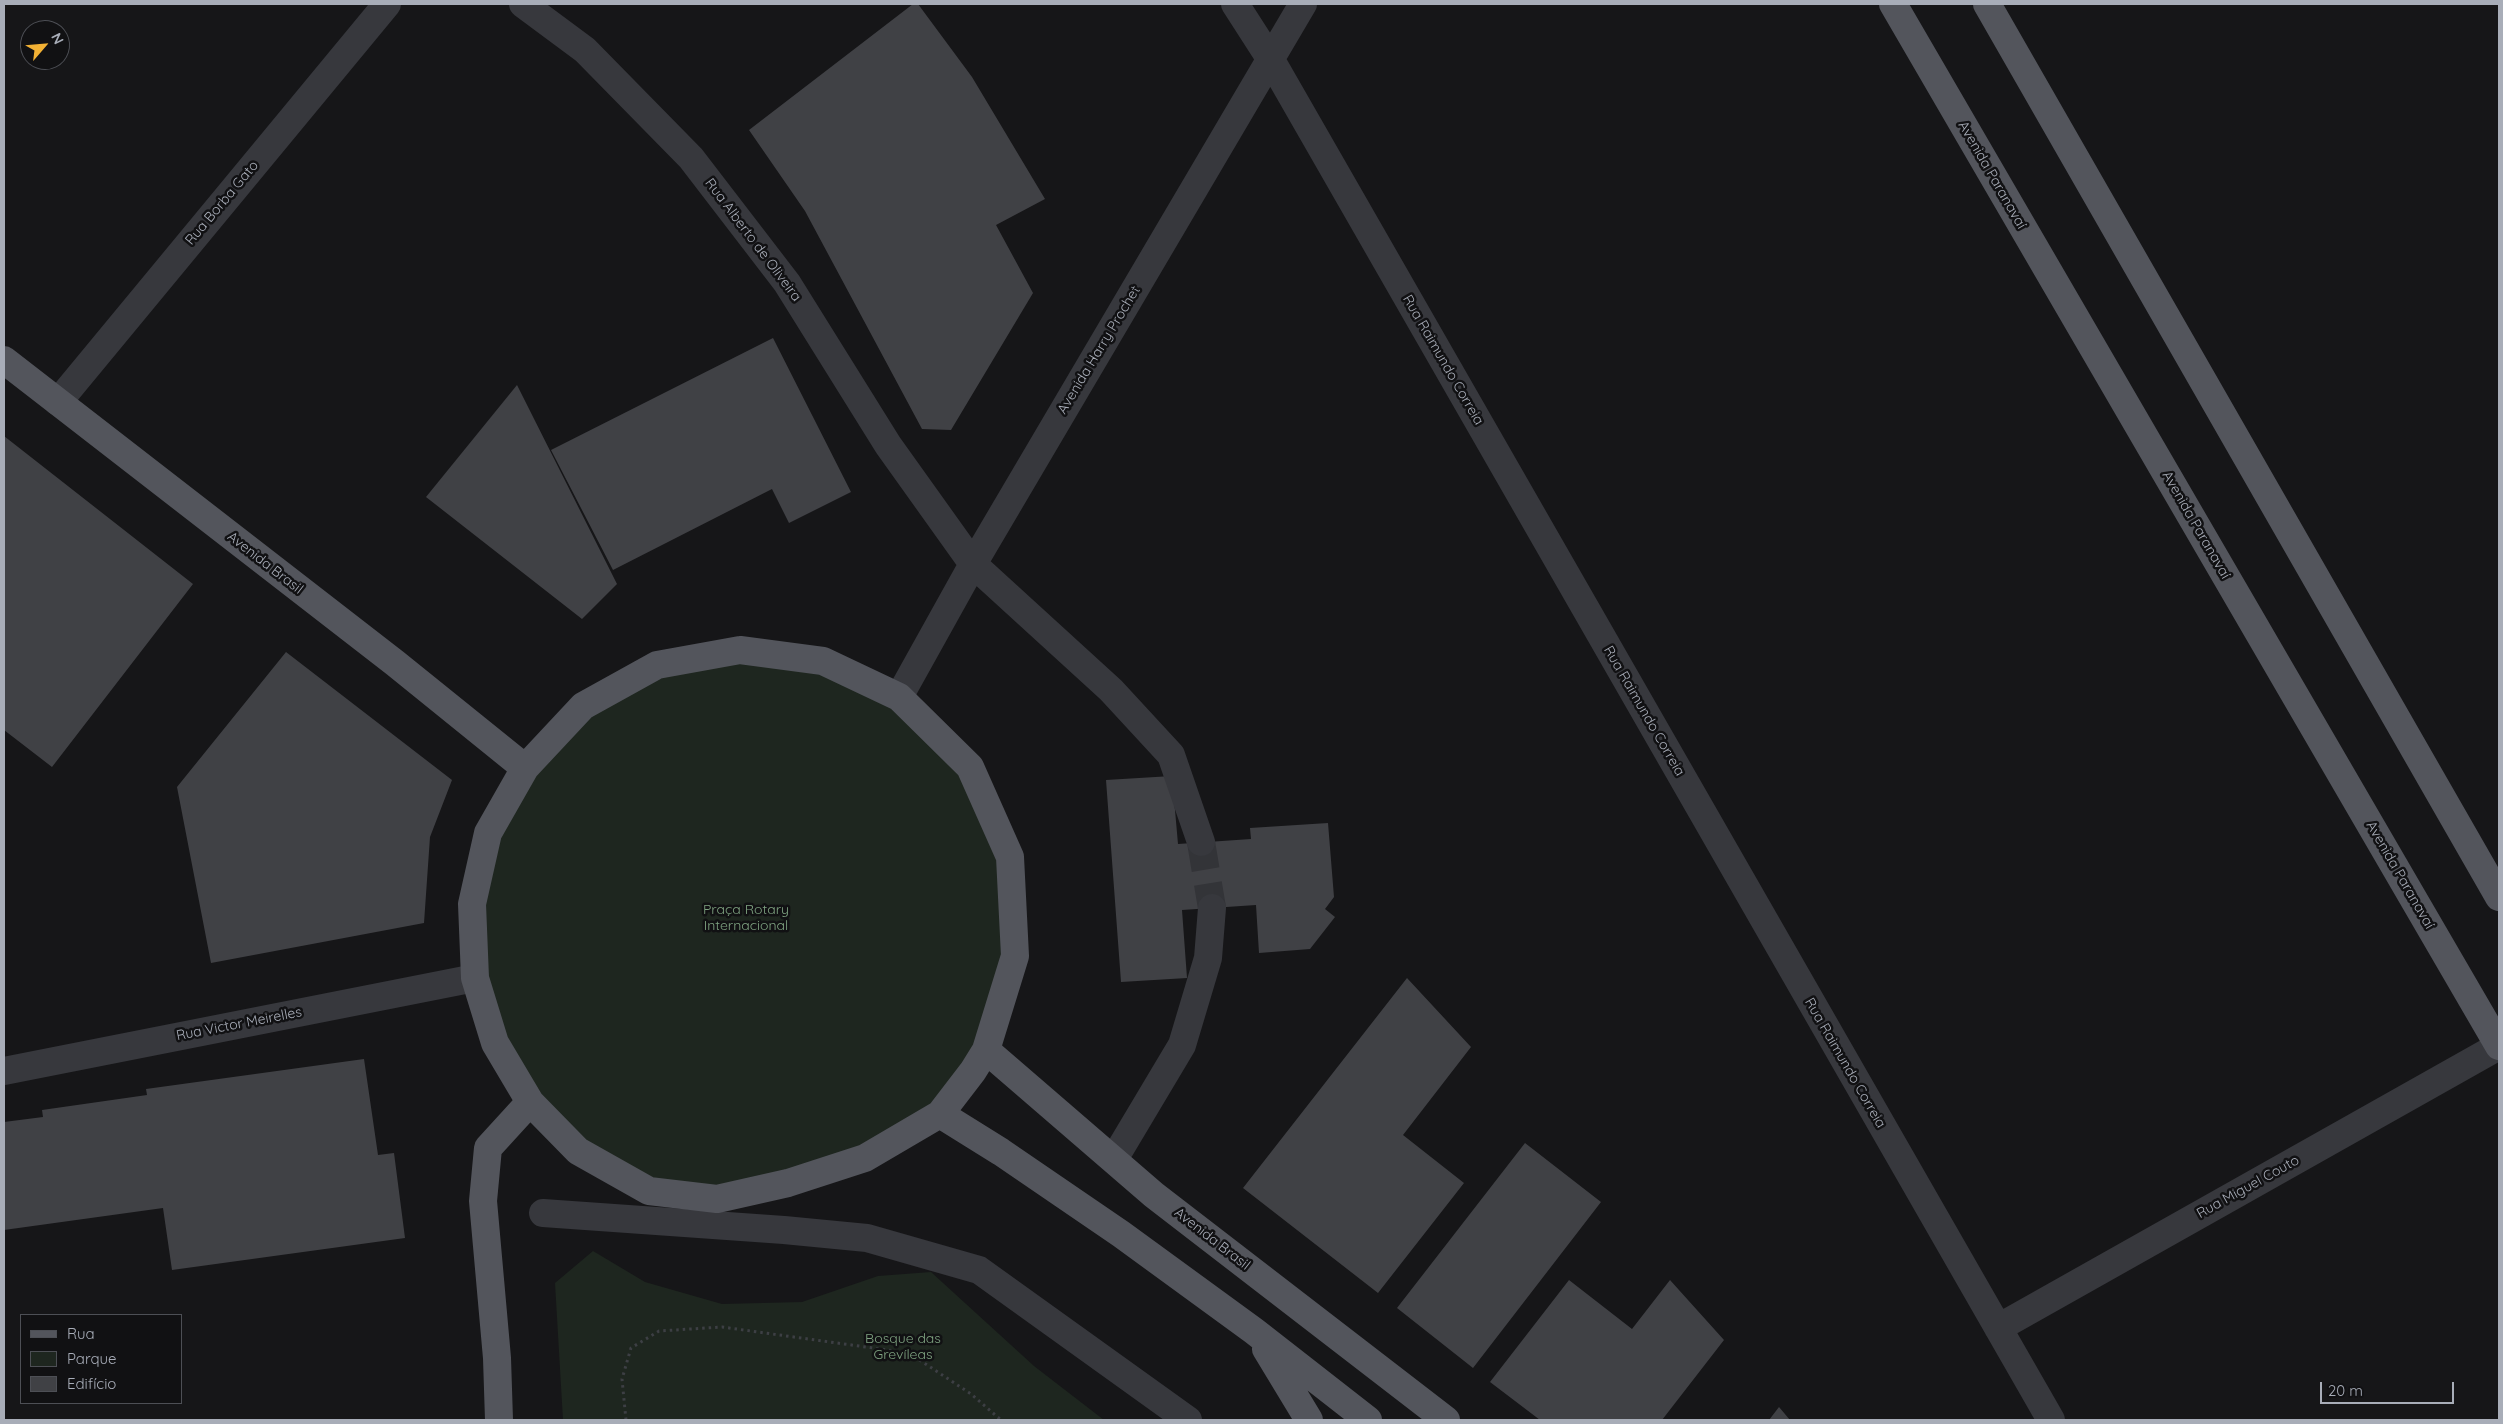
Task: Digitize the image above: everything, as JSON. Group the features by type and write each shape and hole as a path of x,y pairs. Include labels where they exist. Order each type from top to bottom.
{"main road":[{"name":"Avenida Paranavaí","path":"1893,4 2499,1046"},
{"path":"1987,4 2499,897"},
{"name":"Avenida Brasil","path":"4,360 394,663 525,768"},
{"path":"740,650 796,657 824,661 899,698 970,767 1010,857 1015,956 986,1050 973,1071 940,1114 865,1158 788,1183 717,1199 649,1191 578,1151 530,1102 495,1043 475,978 472,904 488,833 525,768 583,706 657,665 740,650"},
{"name":"Avenida Brasil","path":"986,1050 1154,1195 1446,1420"},
{"path":"499,1420 498,1358 483,1201 488,1148 530,1102"},
{"path":"940,1114 1001,1152 1121,1234 1254,1331 1368,1420"},
{"path":"1254,1331 1309,1420"}],"street":[{"name":"Rua Borba Gato","path":"58,402 387,4"},
{"name":"Rua Alberto de Oliveira","path":"523,4 585,50 691,158 787,283 888,445 972,564 1111,690 1171,755 1201,842"},
{"name":"Rua Raimundo Correia","path":"1235,4 1271,60 2051,1420"},
{"name":"Avenida Harry Prochet","path":"899,698 972,564 1303,4"},
{"path":"1114,1159 1182,1045 1208,958 1212,908"},
{"name":"Rua Victor Meirelles","path":"4,1072 475,978"},
{"name":"Rua Miguel Couto","path":"1998,1328 2499,1046"},
{"path":"678,1194 736,1227"},
{"path":"542,1213 867,1238 979,1270 1188,1420"}],"path":[{"path":"626,1420 622,1378 631,1348 659,1331 722,1327 909,1353 971,1394 1001,1420"}],"green space":[{"name":"Praça Rotary Internacional","path":"740,650 899,697 970,767 1010,857 1015,956 960,1086 865,1158 678,1194 578,1151 495,1043 472,904 525,768 583,706"},
{"name":"Bosque das Grevíleas","path":"593,1251 645,1282 722,1304 802,1302 878,1276 931,1272 1034,1366 1104,1420 563,1420 555,1283"}],"building":[{"path":"913,4 918,4 972,77 1045,199 996,225 1033,293 951,430 922,429 805,211 749,130"},
{"path":"773,338 851,492 789,523 772,489 613,570 551,450"},
{"path":"517,385 617,584 582,619 426,497"},
{"path":"4,436 193,584 52,767 4,730"},
{"path":"286,652 452,780 430,837 424,923 211,963 177,787"},
{"path":"1172,776 1178,844 1251,839 1250,828 1328,823 1334,897 1325,909 1335,917 1310,949 1259,953 1256,905 1182,910 1187,978 1121,982 1106,780"},
{"path":"1407,978 1471,1047 1403,1135 1464,1183 1378,1293 1243,1188"},
{"path":"364,1059 378,1155 394,1153 405,1238 172,1270 163,1208 4,1230 4,1122 43,1117 42,1110 147,1095 146,1089"},
{"path":"1525,1143 1601,1202 1473,1368 1397,1308"},
{"path":"1569,1280 1632,1329 1670,1280 1724,1340 1662,1420 1540,1420 1490,1382"},
{"path":"1779,1407 1790,1420 1769,1420"}],"tunnel":[{"path":"1201,842 1212,908"}]}
